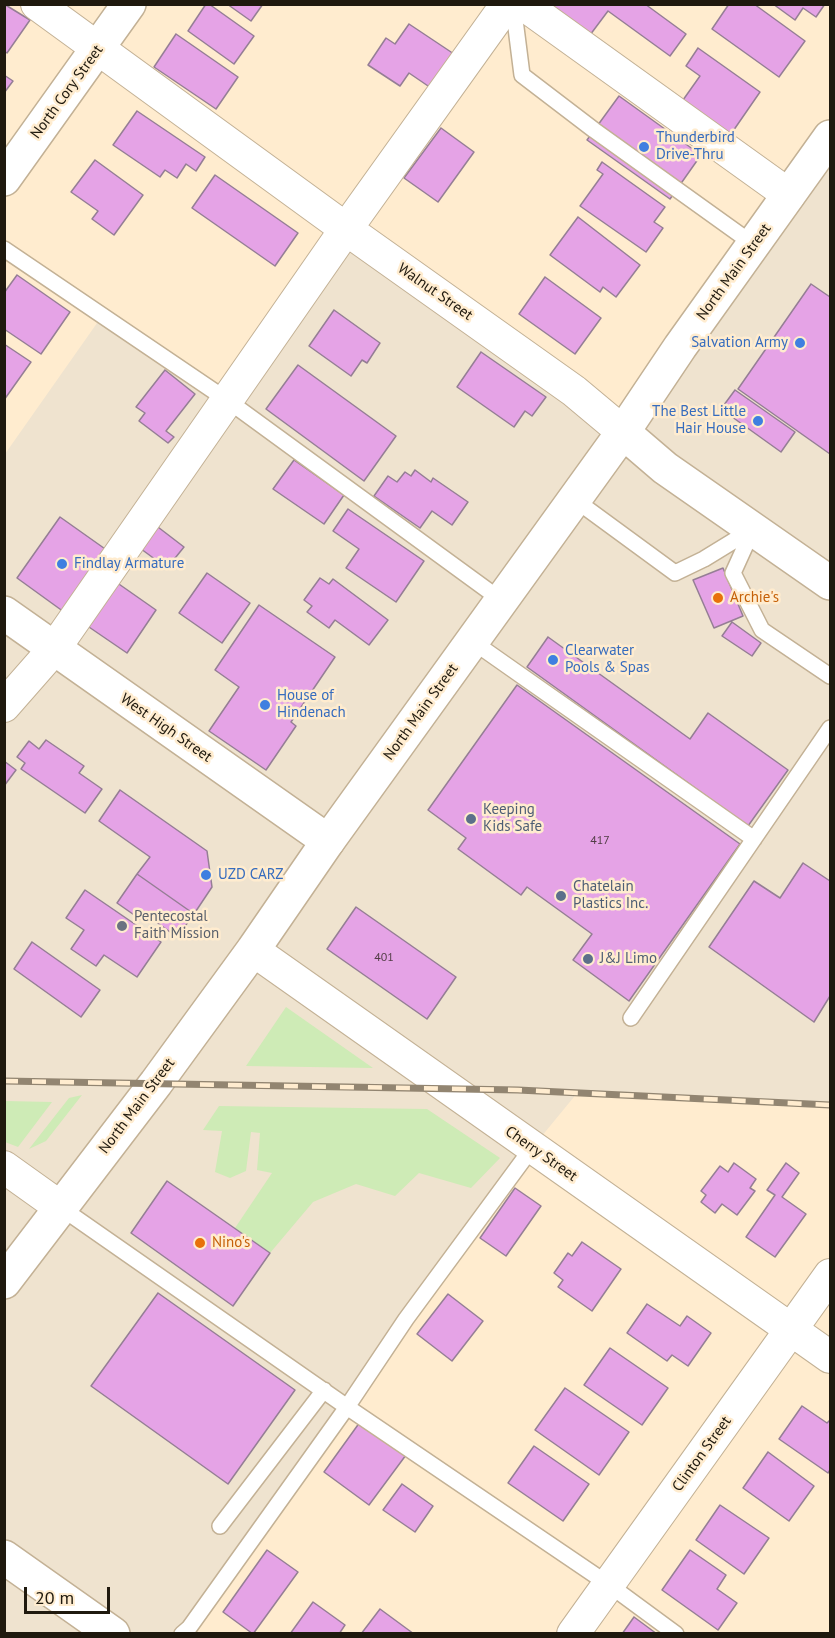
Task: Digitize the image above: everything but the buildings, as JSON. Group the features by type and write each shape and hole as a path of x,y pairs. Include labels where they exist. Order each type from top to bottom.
{"main road":[{"name":"North Cory Street","path":"4,178 99,49 129,4"},
{"name":"North Main Street","path":"4,1282 156,1083 253,950 328,841 623,432 680,347 831,137"},
{"name":"Walnut Street","path":"623,432 665,468 831,584"},
{"name":"West High Street","path":"4,613 328,841"},
{"path":"4,1557 113,1634"}],"street":[{"name":"Walnut Street","path":"37,4 346,229 574,391 623,432"},
{"path":"4,706 54,649 346,229 507,4"},
{"path":"523,4 789,195"},
{"name":"Cherry Street","path":"253,950 831,1357"},
{"path":"4,1167 60,1207"},
{"name":"Clinton Street","path":"573,1634 831,1275"}],"lane":[{"path":"513,4 522,75 594,130 753,244"},
{"path":"4,249 227,400 501,600"},
{"path":"573,499 675,573 753,530"},
{"path":"753,530 733,573 762,630 831,676"},
{"path":"472,641 754,839"},
{"path":"631,1018 831,728"},
{"path":"183,1634 347,1407 406,1318 532,1148"},
{"path":"60,1207 347,1407 608,1584 676,1634"},
{"path":"220,1526 324,1390"}],"shaded area":[{"path":"830,137 830,1105 578,1092 532,1148 182,1634 5,1634 5,454 102,316 227,400 346,229 623,431"}],"green space":[{"path":"286,1007 373,1068 246,1066"},
{"path":"82,1095 46,1141 29,1149 69,1098"},
{"path":"5,1101 52,1102 18,1147 5,1142"},
{"path":"219,1106 427,1109 500,1158 471,1188 419,1173 395,1196 356,1184 313,1202 270,1253 235,1228 272,1173 257,1170 260,1133 251,1132 246,1171 230,1178 215,1172 222,1131 203,1130"}],"railway":[{"path":"4,1081 518,1090 830,1105"}],"place":[{"name":"Thunderbird Drive-Thru","path":"644,147"},
{"name":"Salvation Army","path":"800,343"},
{"name":"The Best Little Hair House","path":"758,421"},
{"name":"Findlay Armature","path":"62,564"},
{"name":"Archie's","path":"718,598"},
{"name":"Clearwater Pools & Spas","path":"553,660"},
{"name":"House of Hindenach","path":"265,705"},
{"name":"Keeping Kids Safe","path":"471,819"},
{"name":"UZD CARZ","path":"206,875"},
{"name":"Chatelain Plastics Inc.","path":"561,896"},
{"name":"Pentecostal Faith Mission","path":"122,926"},
{"name":"J&J Limo","path":"588,959"},
{"name":"Nino's","path":"200,1243"}]}
